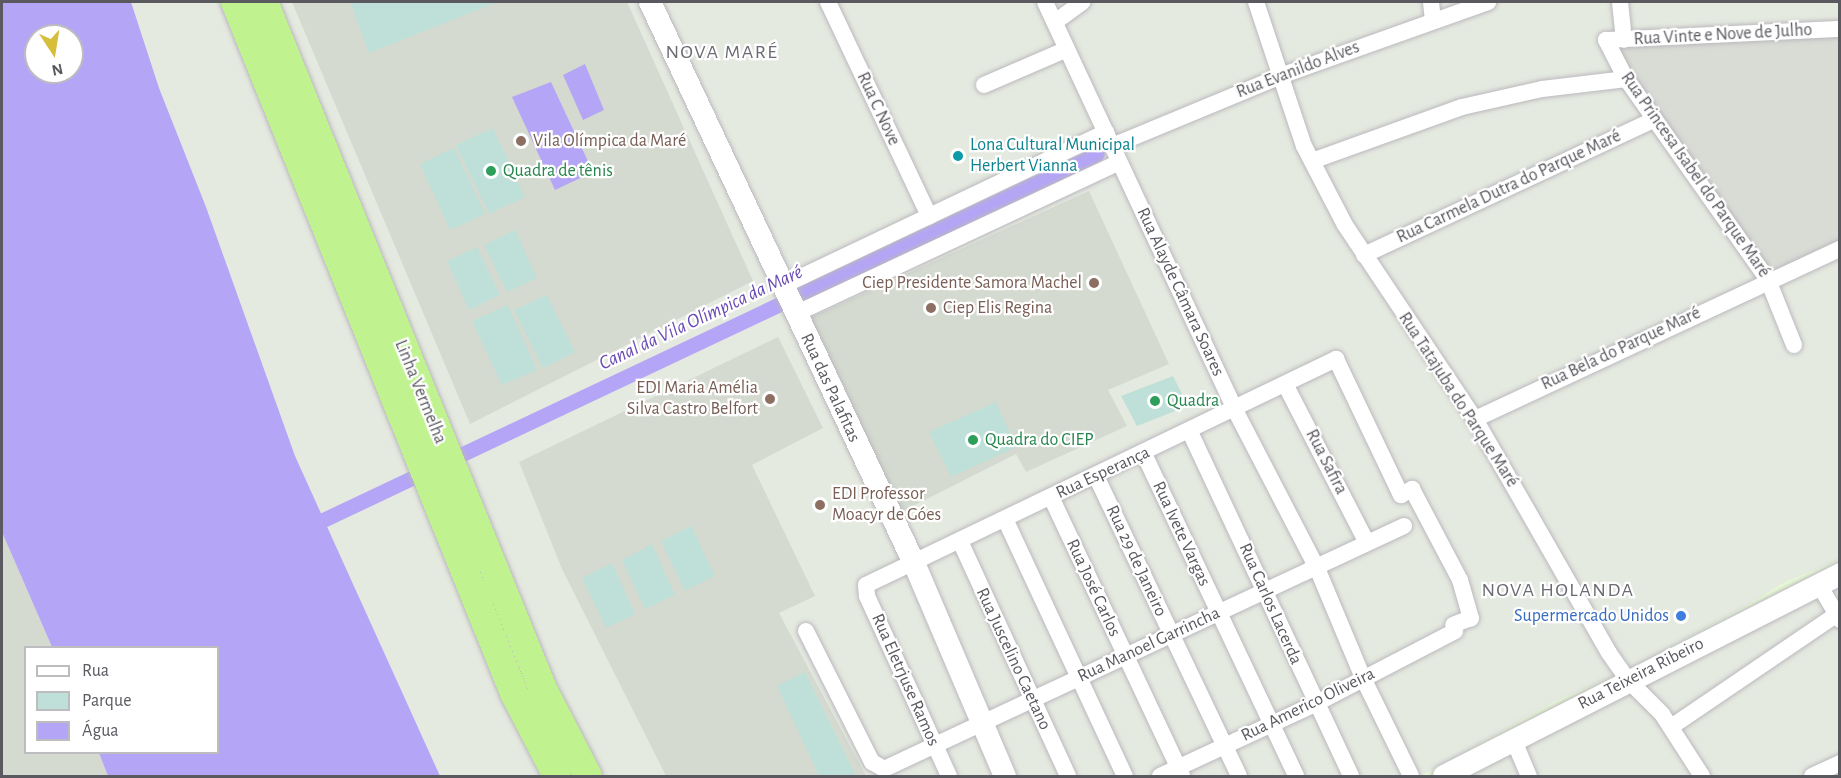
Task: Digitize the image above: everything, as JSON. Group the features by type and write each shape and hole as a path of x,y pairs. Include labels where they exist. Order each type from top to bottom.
{"highway":[{"name":"Linha Vermelha","path":"235,2 434,500 523,714 557,777"},
{"name":"Linha Vermelha","path":"266,2 459,488 543,689 588,777"}],"street":[{"name":"Rua das Palafitas","path":"650,2 914,563 1005,777"},
{"name":"Rua C Nove","path":"828,2 929,216"},
{"name":"Rua Alayde Câmara Soares","path":"1045,2 1234,408 1317,568 1363,678 1411,777"},
{"path":"1055,22 1083,2"},
{"name":"Rua Tatajuba do Parque Maré","path":"1256,2 1312,161 1327,195 1364,255 1475,418 1555,554 1586,615 1628,680 1671,727 1702,777"},
{"path":"1431,2 1433,20"},
{"name":"Rua Evanildo Alves","path":"789,301 929,216 1109,139 1488,2"},
{"path":"1620,2 1624,40"},
{"name":"Rua Vinte e Nove de Julho","path":"1606,40 1839,29"},
{"name":"Rua Princesa Isabel do Parque Maré","path":"1606,40 1626,79 1768,280 1794,345"},
{"path":"984,85 1067,49"},
{"path":"1312,161 1462,107 1542,89 1626,79"},
{"name":"Rua Carmela Dutra do Parque Maré","path":"1364,255 1655,119"},
{"path":"789,301 1119,162"},
{"name":"Rua Bela do Parque Maré","path":"1475,418 1839,249"},
{"name":"Rua Esperança","path":"869,584 1190,432 1336,359 1401,495 1412,489 1460,580"},
{"name":"Rua Safira","path":"1285,384 1366,541"},
{"name":"Rua Carlos Lacerda","path":"1190,432 1266,591 1314,704 1351,777"},
{"name":"Rua Ivete Vargas","path":"1144,454 1296,777"},
{"name":"Rua 29 de Janeiro","path":"1096,476 1239,777"},
{"name":"Rua José Carlos","path":"1051,497 1180,772"},
{"path":"1005,519 1125,777"},
{"name":"Rua Manoel Garrincha","path":"806,631 872,762 879,769 895,764 981,722 1172,636 1317,568 1366,541 1404,526"},
{"name":"Rua Juscelino Caetano","path":"960,541 1030,700 1068,777"},
{"name":"Rua Teixeira Ribeiro","path":"1444,777 1476,769 1514,741 1628,680 1839,574"},
{"name":"Rua Americo Oliveira","path":"1160,777 1180,772 1224,746 1314,704 1471,618 1460,580"},
{"path":"1671,727 1838,617 1818,583"},
{"name":"Rua Eletrjuse Ramos","path":"869,584 865,589 867,596 949,777"},
{"path":"1514,741 1529,777"},
{"path":"1812,777 1839,763"}],"shaded area":[{"name":"Vila Olímpica da Maré","path":"292,2 627,2 753,281 470,424"},
{"path":"1839,35 1839,249 1773,277 1613,50 1615,46"},
{"path":"1089,191 1169,364 1108,390 1127,426 1026,472 1016,454 899,513 805,320"},
{"path":"778,337 823,428 752,465 815,596 779,613 866,776 666,776 562,569 519,462"},
{"path":"2,532 52,646 24,646 24,754 99,754 108,776 2,776"},
{"path":"1839,560 1839,582 1461,776 1421,776 1554,702 1626,670 1739,610 1785,582"}],"green space":[{"path":"350,2 498,2 369,53"},
{"name":"Quadra de tênis","path":"493,128 525,197 489,214 456,145"},
{"name":"Quadra de tênis","path":"454,148 485,214 450,230 420,164"},
{"path":"515,230 537,278 507,292 484,245"},
{"path":"477,247 500,295 469,310 447,261"},
{"path":"547,295 575,352 543,368 514,310"},
{"path":"508,305 537,370 502,385 472,321"},
{"name":"Quadra","path":"1173,376 1188,406 1137,426 1121,396"},
{"name":"Quadra do CIEP","path":"996,402 1016,447 951,477 929,432"},
{"path":"691,526 715,576 685,591 661,541"},
{"path":"652,544 675,595 645,609 622,560"},
{"path":"612,563 635,614 606,628 582,578"},
{"path":"805,672 856,776 819,776 777,686"}],"water":[{"path":"2,2 131,2 159,88 206,207 295,456 440,776 108,776 99,754 219,754 219,646 52,646 2,532"},
{"path":"585,64 604,110 583,120 563,75"},
{"path":"551,82 593,172 555,190 512,97"}],"waterway":[{"name":"Canal da Vila Olímpica da Maré","path":"323,520 1097,154"}],"place":[{"name":"Vila Olímpica da Maré","path":"521,141"},
{"name":"Lona Cultural Municipal Herbert Vianna","path":"958,156"},
{"name":"Quadra de tênis","path":"491,171"},
{"name":"Ciep Presidente Samora Machel","path":"1094,283"},
{"name":"Ciep Elis Regina","path":"931,308"},
{"name":"EDI Maria Amélia Silva Castro Belfort","path":"770,399"},
{"name":"Quadra","path":"1155,401"},
{"name":"Quadra do CIEP","path":"973,440"},
{"name":"EDI Professor Moacyr de Góes","path":"820,505"},
{"name":"Supermercado Unidos","path":"1681,616"}],"district":[{"name":"NOVA MARÉ","path":"722,52"},
{"name":"NOVA HOLANDA","path":"1558,590"}]}
